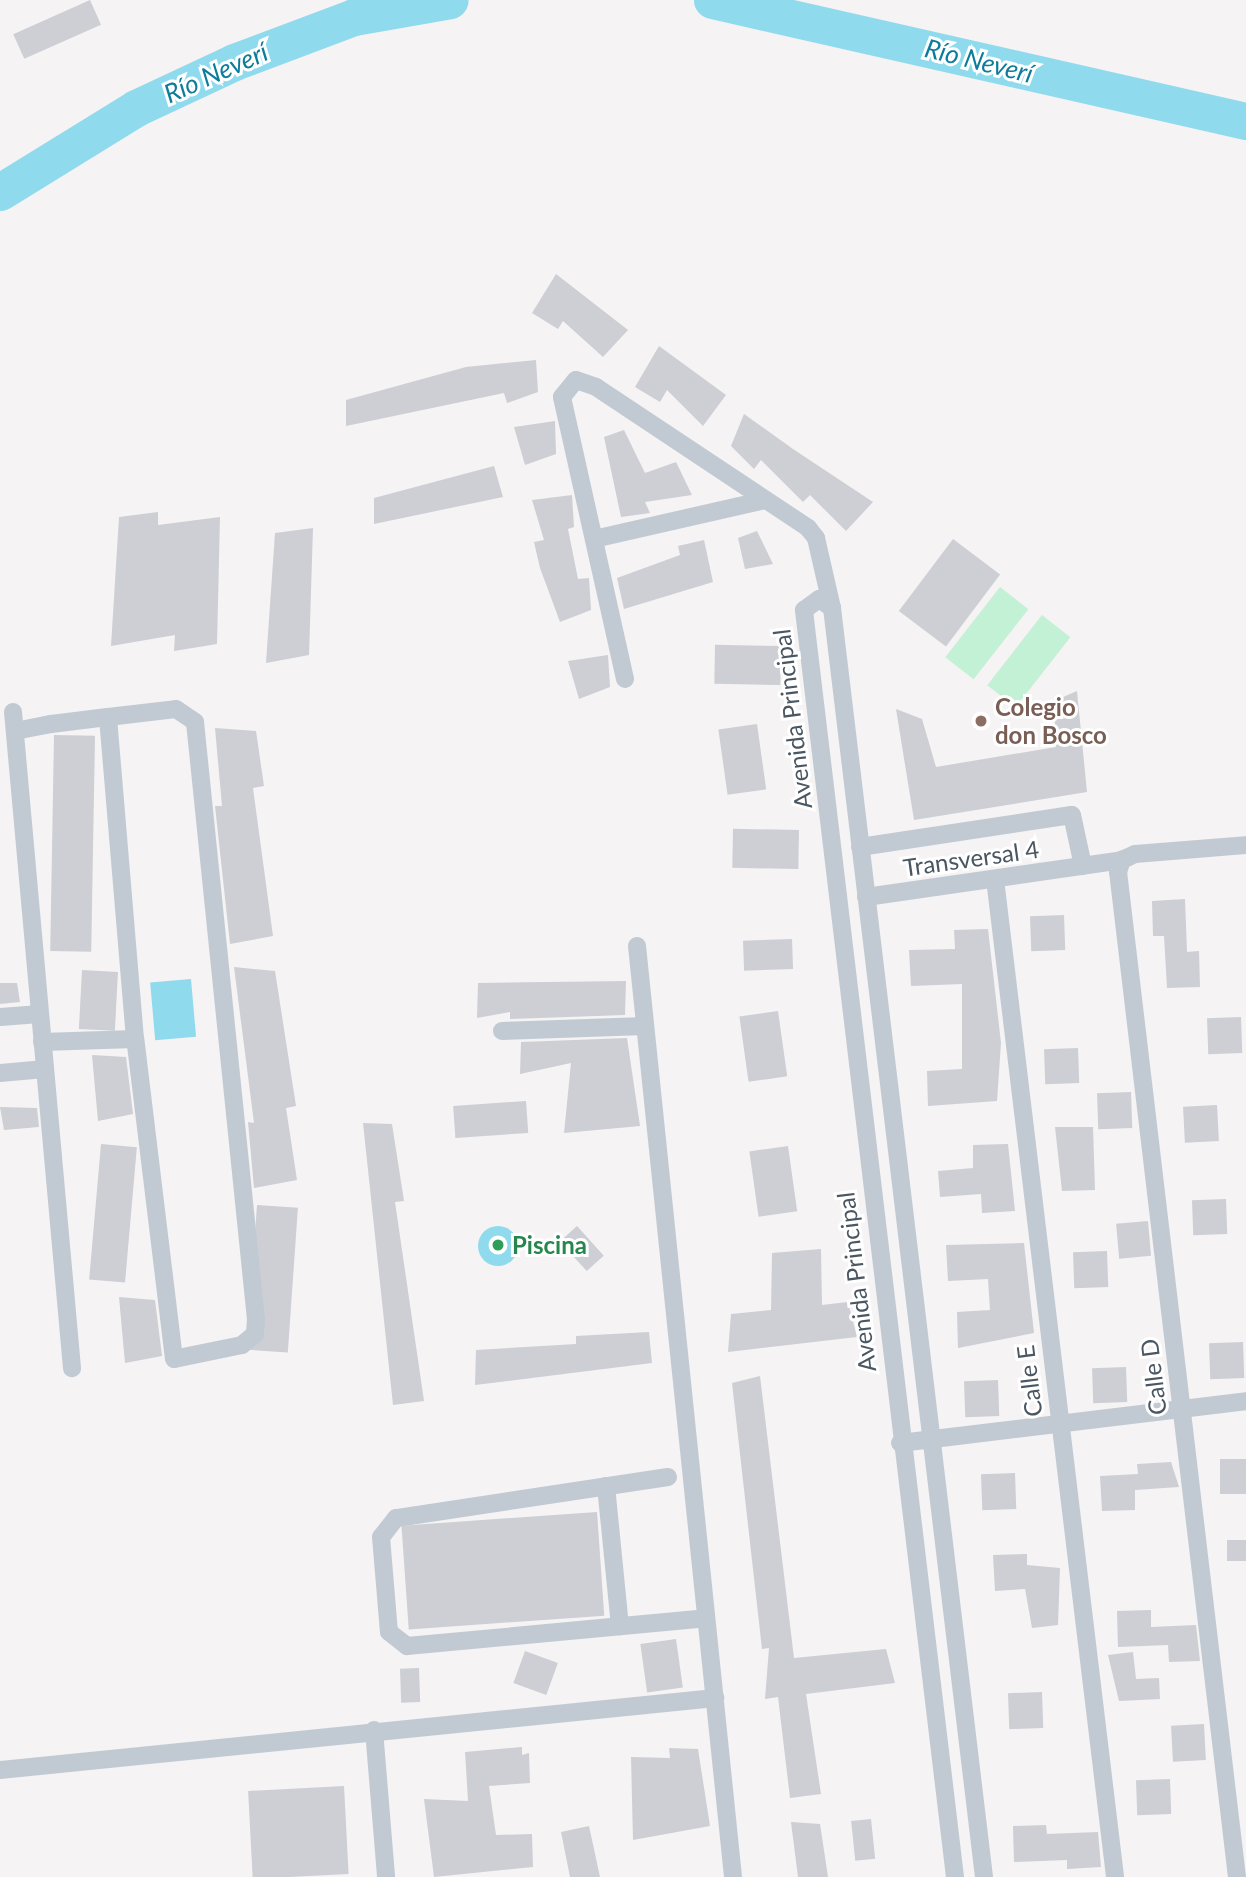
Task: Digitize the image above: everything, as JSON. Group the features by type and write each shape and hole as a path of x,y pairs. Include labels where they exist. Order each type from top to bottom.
{"street":[{"path":"625,679 562,397 576,380 766,500 816,537 832,608 929,1439 984,1877"},
{"path":"594,539 766,500"},
{"name":"Avenida Principal","path":"832,608 819,599 804,610 900,1443 955,1877"},
{"path":"15,731 108,717 176,709 195,722 256,1319 255,1334 242,1345 174,1359 135,1039 108,717"},
{"path":"13,712 72,1368"},
{"path":"860,847 1072,815 1083,866"},
{"name":"Transversal 4","path":"866,897 1083,866 1120,866 1246,845"},
{"name":"Calle D","path":"1120,866 1237,1877"},
{"name":"Calle E","path":"995,879 1058,1424 1115,1877"},
{"path":"637,946 733,1877"},
{"path":"0,1017 40,1014"},
{"path":"502,1031 645,1027"},
{"path":"42,1042 135,1039"},
{"path":"0,1073 45,1069"},
{"path":"900,1443 1246,1401"},
{"path":"668,1476 396,1518 381,1537 389,1632 407,1646 706,1618"},
{"path":"606,1486 620,1626"},
{"path":"0,1770 373,1730 715,1698"},
{"path":"373,1730 386,1877"}],"green space":[{"path":"1000,587 1028,609 974,679 945,657"},
{"path":"1042,615 1070,637 1016,707 987,685"}],"water":[{"path":"191,979 196,1037 155,1040 150,983"},
{"name":"Piscina","path":"498,1226 512,1232 518,1246 512,1260 498,1266 484,1260 478,1246 484,1232"}],"building":[{"path":"90,0 101,25 24,59 13,34"},
{"path":"556,274 628,330 603,357 563,321 558,329 532,313"},
{"path":"659,346 726,395 703,426 667,390 660,402 635,387"},
{"path":"536,360 538,392 507,403 504,393 346,426 346,400 466,367"},
{"path":"744,414 873,502 846,531 810,495 803,502 761,460 754,469 731,446"},
{"path":"555,421 556,454 525,465 514,427"},
{"path":"624,430 645,473 676,462 692,495 645,502 650,513 621,517 604,437"},
{"path":"494,466 503,497 374,524 374,498"},
{"path":"572,495 574,527 568,529 578,579 589,578 591,610 560,622 540,568 534,542 544,540 532,500"},
{"path":"158,512 158,525 220,517 217,644 174,651 175,635 111,646 119,517"},
{"path":"313,528 309,655 266,663 275,533"},
{"path":"757,531 773,564 745,569 738,538"},
{"path":"953,539 1000,575 946,646 899,611"},
{"path":"704,540 713,582 624,609 617,578 680,555 678,546"},
{"path":"715,645 781,646 780,685 714,684"},
{"path":"608,655 610,687 579,699 568,661"},
{"path":"1077,691 1087,792 914,820 896,709 922,719 936,767 1056,747 1054,701"},
{"path":"757,724 766,789 728,795 718,729"},
{"path":"215,728 256,731 264,786 253,788 273,936 230,944 215,806 222,806"},
{"path":"54,735 95,736 91,952 50,951"},
{"path":"733,829 799,830 798,869 732,868"},
{"path":"1185,899 1187,952 1199,951 1200,987 1167,988 1164,936 1153,936 1152,901"},
{"path":"1064,915 1065,950 1031,951 1030,916"},
{"path":"988,929 1001,1043 997,1101 928,1106 927,1071 962,1069 962,984 911,986 909,950 955,949 954,930"},
{"path":"792,939 793,969 744,971 743,941"},
{"path":"234,967 275,971 296,1106 286,1108 297,1180 254,1188 248,1122 254,1123"},
{"path":"82,970 118,972 115,1031 79,1029"},
{"path":"626,981 625,1015 510,1019 510,1012 477,1018 478,983"},
{"path":"0,983 17,983 20,1002 0,1004"},
{"path":"778,1011 787,1076 749,1082 739,1016"},
{"path":"1241,1017 1242,1053 1208,1054 1207,1018"},
{"path":"627,1038 640,1126 564,1133 571,1063 520,1074 521,1042"},
{"path":"1078,1048 1079,1083 1045,1084 1044,1049"},
{"path":"92,1055 126,1057 133,1114 98,1121"},
{"path":"1131,1092 1132,1128 1098,1129 1097,1093"},
{"path":"526,1101 528,1133 455,1138 453,1106"},
{"path":"1217,1105 1219,1141 1185,1143 1183,1107"},
{"path":"0,1107 37,1108 39,1127 4,1130"},
{"path":"363,1123 392,1124 404,1201 395,1202 424,1401 393,1405"},
{"path":"1055,1127 1093,1127 1095,1190 1062,1191"},
{"path":"101,1144 137,1147 125,1283 89,1279"},
{"path":"1008,1144 1015,1211 982,1213 981,1194 940,1197 938,1171 973,1168 973,1145"},
{"path":"788,1146 797,1211 759,1217 749,1151"},
{"path":"1226,1199 1227,1234 1193,1235 1192,1200"},
{"path":"257,1205 298,1208 288,1353 247,1350"},
{"path":"1148,1221 1151,1256 1119,1259 1116,1224"},
{"path":"577,1226 604,1256 587,1271 560,1241"},
{"path":"1024,1243 1034,1333 958,1348 957,1312 990,1310 988,1279 948,1281 946,1245"},
{"path":"821,1249 822,1305 848,1302 857,1337 728,1352 731,1314 771,1310 772,1253"},
{"path":"1107,1251 1108,1287 1074,1288 1073,1252"},
{"path":"119,1297 155,1300 162,1356 125,1363"},
{"path":"649,1332 652,1363 475,1385 476,1350 576,1344 576,1336"},
{"path":"1243,1342 1244,1378 1210,1379 1209,1343"},
{"path":"1126,1367 1127,1402 1093,1403 1092,1368"},
{"path":"760,1376 794,1658 886,1649 895,1683 806,1694 821,1794 790,1798 778,1697 765,1699 769,1648 762,1649 732,1383"},
{"path":"998,1380 999,1416 965,1417 964,1381"},
{"path":"1220,1459 1246,1459 1246,1494 1220,1494"},
{"path":"1171,1462 1179,1487 1135,1490 1135,1510 1102,1511 1100,1476 1138,1474 1137,1464"},
{"path":"1015,1473 1016,1509 982,1510 981,1474"},
{"path":"597,1512 604,1616 409,1629 401,1526"},
{"path":"1227,1540 1246,1540 1246,1561 1227,1561"},
{"path":"1027,1554 1027,1565 1060,1568 1058,1625 1032,1628 1025,1589 995,1591 993,1555"},
{"path":"1151,1610 1151,1627 1196,1625 1200,1661 1169,1662 1168,1645 1118,1647 1117,1611"},
{"path":"676,1639 683,1688 647,1693 640,1644"},
{"path":"525,1651 558,1663 546,1695 513,1683"},
{"path":"1133,1652 1136,1679 1159,1678 1160,1699 1119,1701 1108,1655"},
{"path":"419,1668 420,1702 401,1703 400,1669"},
{"path":"1042,1692 1043,1728 1009,1729 1008,1693"},
{"path":"1204,1724 1206,1760 1173,1762 1171,1726"},
{"path":"522,1747 522,1755 529,1753 530,1783 489,1786 496,1835 532,1834 533,1867 434,1877 424,1799 468,1801 465,1752"},
{"path":"669,1748 698,1749 710,1826 633,1840 631,1757 670,1758"},
{"path":"1170,1779 1171,1814 1137,1815 1136,1780"},
{"path":"344,1786 349,1874 253,1877 248,1791"},
{"path":"871,1819 875,1859 855,1861 851,1821"},
{"path":"791,1822 820,1824 828,1877 798,1877"},
{"path":"1046,1825 1047,1834 1098,1832 1101,1867 1067,1869 1067,1860 1014,1862 1013,1826"},
{"path":"589,1826 600,1877 570,1877 561,1832"}],"waterway":[{"name":"Río Neverí","path":"0,192 136,108 234,62 354,17 450,0"},
{"name":"Río Neverí","path":"712,0 1246,121"}],"place":[{"name":"Colegio don Bosco","path":"981,721"},
{"name":"Piscina","path":"498,1245"}]}
